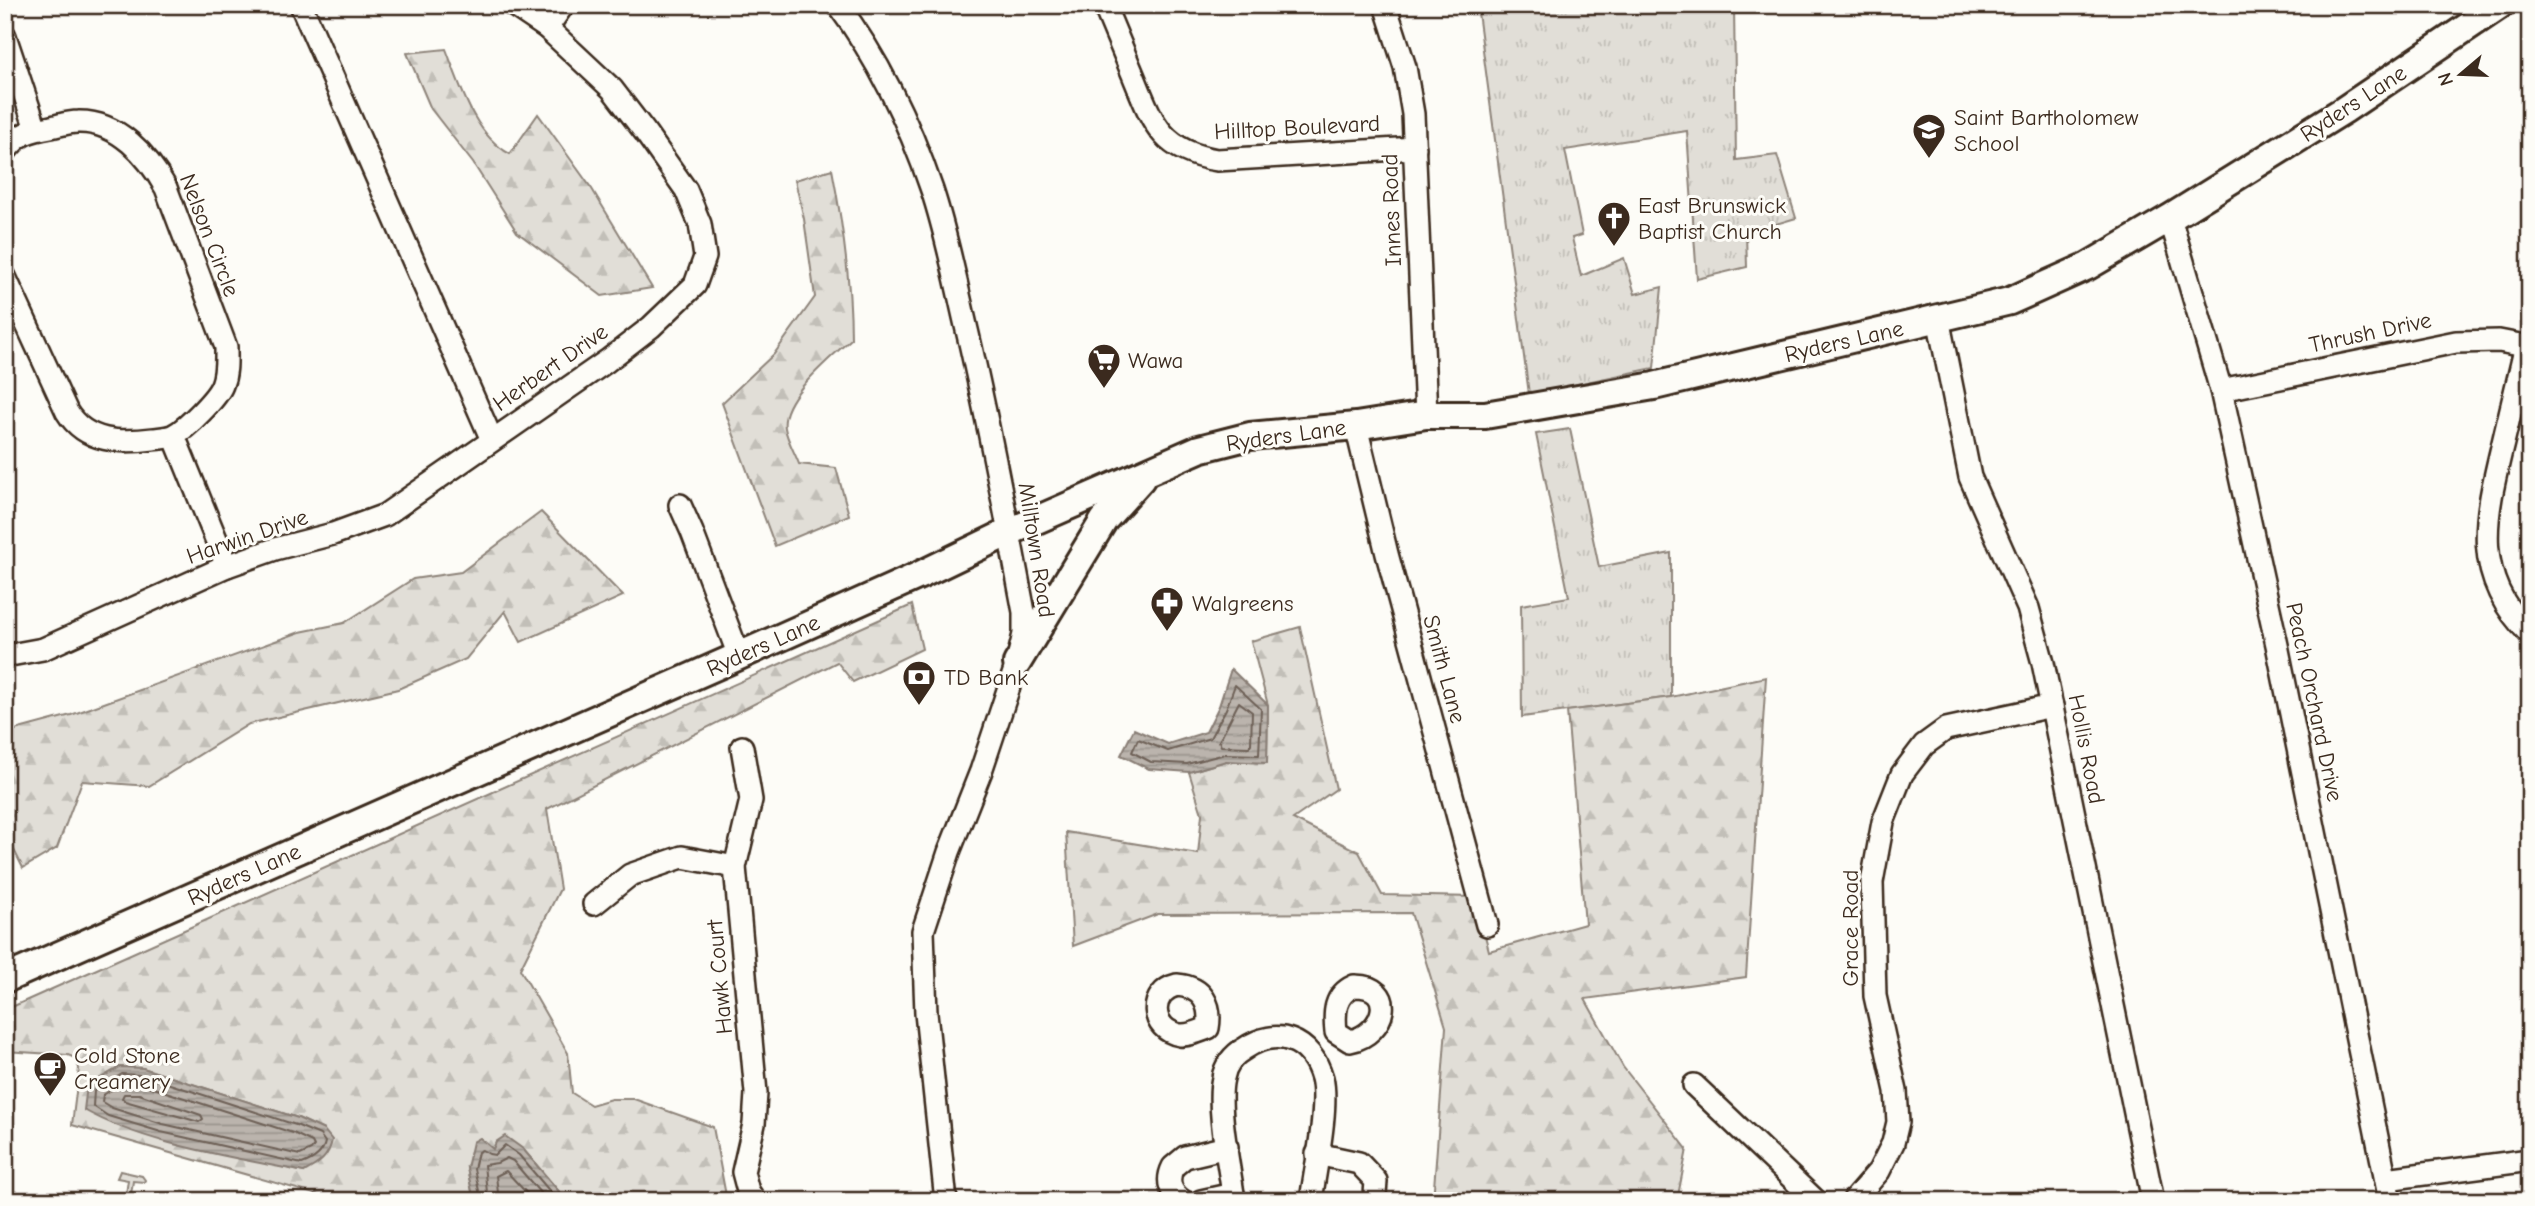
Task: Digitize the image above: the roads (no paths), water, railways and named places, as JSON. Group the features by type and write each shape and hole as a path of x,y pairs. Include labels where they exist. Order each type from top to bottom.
{"main road":[{"name":"Ryders Lane","path":"5,979 739,656 920,575 1009,531 1199,449 1250,436 1356,426 1426,415 1485,415 1654,386 2010,300 2088,266 2170,218 2344,110 2500,5"},
{"path":"1017,663 1104,520 1145,474"}],"street":[{"name":"Herbert Drive","path":"301,5 492,440 607,361 651,327 695,285 705,257 701,223 686,190 612,89 547,28 513,5"},
{"path":"547,28 563,5"},
{"name":"Milltown Road","path":"838,5 879,70 915,146 932,190 946,238 984,403 1024,612 1024,634 1017,663 923,932 926,1013 946,1201"},
{"name":"Hilltop Boulevard","path":"1104,5 1150,117 1170,141 1184,151 1217,160 1415,148"},
{"name":"Innes Road","path":"1385,5 1405,67 1413,114 1426,415"},
{"path":"5,36 36,129"},
{"name":"Nelson Circle","path":"5,152 24,132 79,122 103,125 134,145 157,171 166,188 226,347 226,371 222,386 210,403 173,436"},
{"name":"Peach Orchard Drive","path":"2170,218 2221,390 2277,645 2390,1201"},
{"path":"5,277 73,421 83,430 101,439 129,442 173,436 227,566"},
{"name":"Hollis Road","path":"1938,318 1969,477 2028,608 2043,663 2153,1201"},
{"name":"Thrush Drive","path":"2221,390 2456,342 2499,341 2528,347"},
{"path":"2528,347 2489,501 2486,532 2490,563 2500,592 2516,619 2530,634"},
{"name":"Smith Lane","path":"1356,426 1387,554 1487,925"},
{"name":"Harwin Drive","path":"5,656 43,649 227,566 385,515 492,440"},
{"path":"680,505 739,656"},
{"name":"Grace Road","path":"1853,1201 1879,1171 1890,1153 1898,1122 1896,1091 1875,996 1872,883 1883,821 1902,774 1924,745 1946,729 2052,706"},
{"name":"Hawk Court","path":"743,747 751,800 735,867 756,1093 754,1124 743,1172 748,1191 755,1201"},
{"path":"594,904 629,875 682,857 735,867"},
{"path":"1208,1028 1231,1060"},
{"path":"1201,1201 1234,1197 1220,1094 1223,1075 1234,1055 1257,1040 1269,1036 1287,1039 1304,1048 1315,1059 1322,1080 1324,1099 1313,1200"},
{"path":"1315,1059 1342,1037"},
{"path":"1694,1085 1816,1201"},
{"path":"1183,1201 1173,1193 1169,1184 1172,1167 1185,1157 1227,1147"},
{"path":"1317,1154 1359,1163 1376,1181 1375,1195 1371,1201"},
{"path":"2386,1180 2530,1160"}],"water":[{"path":"1231,669 1268,705 1267,763 1226,761 1189,772 1149,769 1121,755 1134,729 1168,744 1206,732 1219,706"},
{"path":"120,1067 143,1068 298,1118 324,1130 332,1140 331,1146 323,1159 304,1172 163,1141 108,1122 84,1110 87,1086"},
{"path":"505,1136 523,1149 567,1201 471,1201 473,1196 467,1168 473,1142 480,1138 493,1149 496,1142"}],"place":[{"name":"Saint Bartholomew School","path":"1929,160"},
{"name":"East Brunswick Baptist Church","path":"1614,248"},
{"name":"Wawa","path":"1104,390"},
{"name":"Walgreens","path":"1167,633"},
{"name":"TD Bank","path":"919,707"},
{"name":"Cold Stone Creamery","path":"50,1098"}]}
